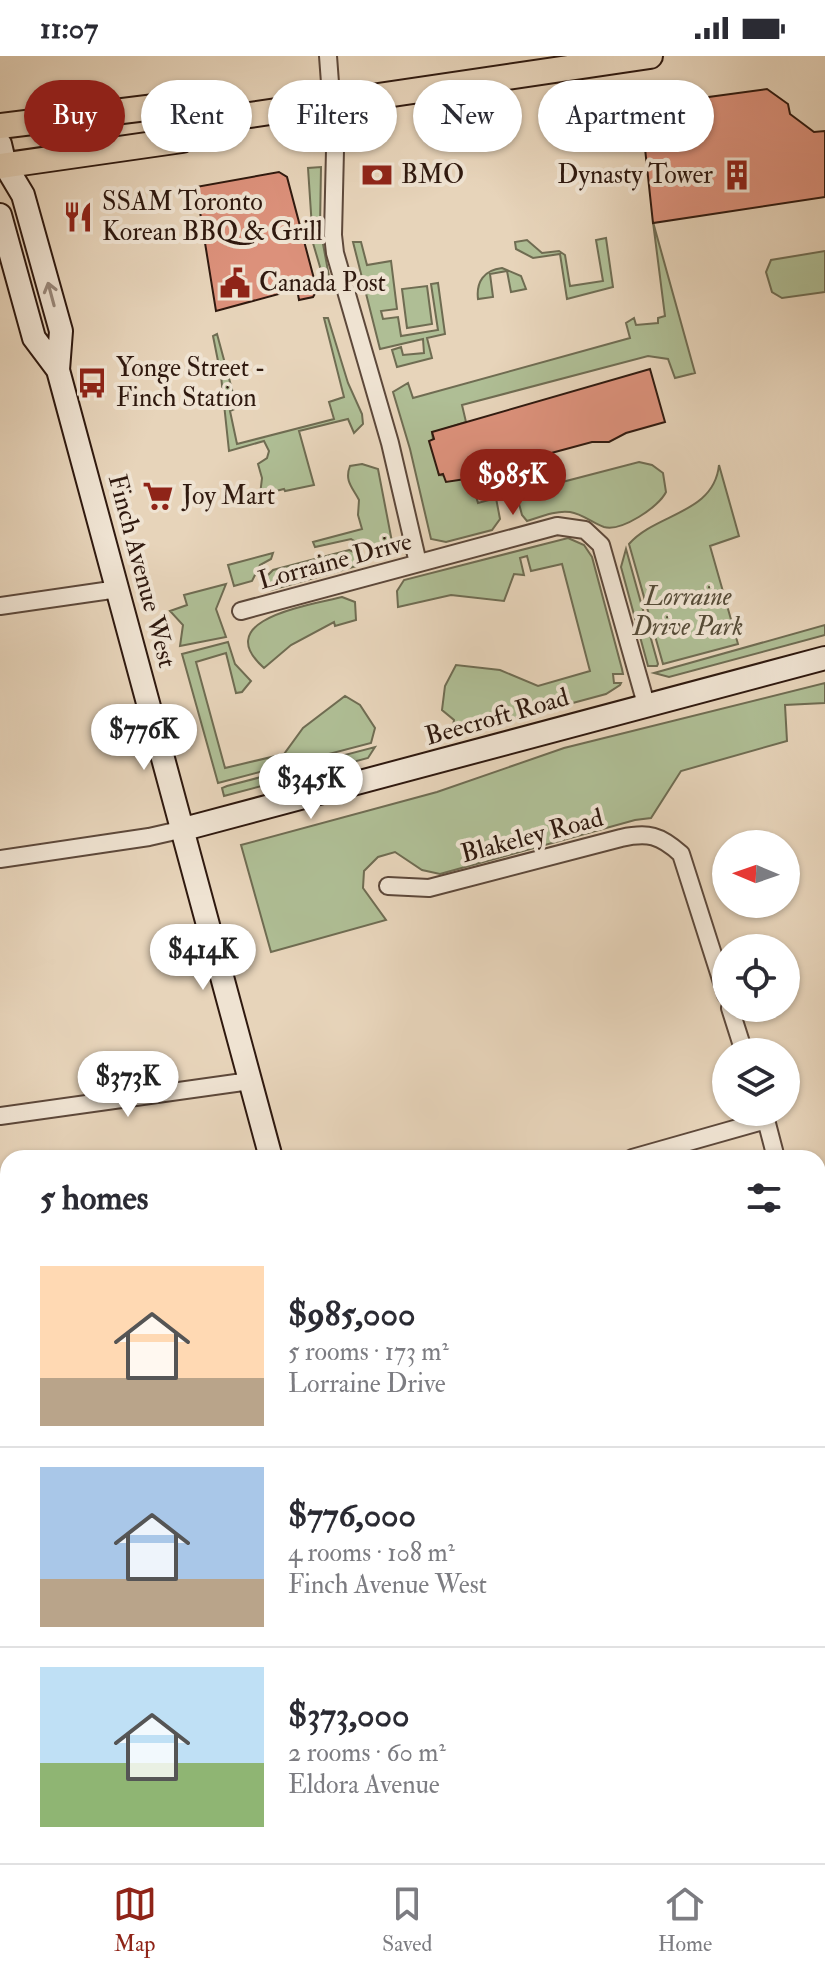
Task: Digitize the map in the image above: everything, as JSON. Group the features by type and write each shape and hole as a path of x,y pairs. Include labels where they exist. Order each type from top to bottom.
{"main road":[{"path":"397,92 593,60 650,56"},
{"path":"0,126 141,109"},
{"path":"1,164 141,145"},
{"name":"Finch Avenue West","path":"1,164 23,195 61,331 58,370 269,1150"},
{"name":"Finch Avenue West","path":"0,215 34,338 58,370"},
{"name":"Beecroft Road","path":"184,829 337,791 646,704 825,658"}],"street":[{"path":"328,56 330,80"},
{"path":"333,152 335,253 390,443 418,563"},
{"name":"Lorraine Drive","path":"241,611 557,526 585,530 604,551 646,704"},
{"path":"0,606 118,589"},
{"path":"0,859 184,829"},
{"name":"Blakeley Road","path":"388,886 429,888 646,833 664,838 681,854 712,951"},
{"path":"0,1116 250,1081"},
{"path":"657,1150 733,1126"},
{"path":"768,1126 774,1150"}],"green space":[{"path":"321,167 320,228 329,276 325,284 313,243 308,168"},
{"path":"653,222 695,373 675,378 668,359 648,356 462,405 466,422 432,433 439,475 463,477 466,488 473,486 478,503 496,498 500,519 492,530 446,542 431,539 393,392 408,383 413,398 630,338 626,323 634,318 636,325 658,323 658,318 665,316"},
{"path":"606,238 613,287 567,299 560,254 533,258 516,249 515,242 527,240 542,253 559,251 565,255 570,286 603,281 596,240"},
{"path":"353,242 361,242 367,265 391,261 397,309 381,311 383,319 398,317 401,336 438,330 431,284 438,283 445,334 427,338 432,358 397,367 392,350 401,347 403,355 424,353 423,339 380,349"},
{"path":"825,251 825,292 782,298 772,292 766,272 771,260"},
{"path":"502,268 521,276 526,289 511,292 507,271 490,274 493,297 478,299 482,278 490,271"},
{"path":"427,286 432,324 407,328 402,289"},
{"path":"324,318 328,318 363,424 354,433 348,419 299,431 314,485 260,495 262,478 258,464 267,458 269,451 264,441 229,451 221,376 213,336 217,334 237,408 230,411 237,444 334,419 329,402 344,397"},
{"path":"639,462 652,465 663,473 666,492 656,504 629,522 611,528 570,512 527,521 522,515 518,500 524,492"},
{"path":"362,464 378,469 393,547 397,548 393,555 384,559 351,539 315,547 313,542 362,529 358,515 359,500 348,476 350,466"},
{"name":"Lorraine Drive Park","path":"719,465 739,536 710,546 738,644 663,664 629,544 654,525 707,494 715,481"},
{"path":"568,538 584,545 592,557 623,674 613,674 614,683 620,685 606,694 465,732 453,726 454,720 442,710 445,686 456,665 500,670 538,686 590,671 562,564 531,571 527,556 520,558 524,575 514,574 504,601 451,595 398,607 397,591 404,580"},
{"path":"626,549 657,666 648,666 621,567"},
{"path":"349,550 356,553 360,565 271,590 266,577 273,570"},
{"path":"273,553 271,559 260,565 252,581 234,586 228,565"},
{"path":"226,584 216,609 226,637 180,646 183,625 170,611 187,605 184,595"},
{"path":"342,597 355,602 356,620 335,626 334,622 291,645 264,668 250,651 249,637 256,626 271,617"},
{"path":"825,625 825,635 669,677 654,673"},
{"path":"228,642 235,664 251,681 242,692 236,693 226,653 196,662 225,768 284,754 303,728 345,696 360,705 375,728 371,743 218,783 182,654"},
{"path":"825,683 825,703 785,705 787,741 681,771 651,818 440,874 422,870 395,852 378,857 364,871 363,888 386,920 271,952 241,845 437,792 564,748"},
{"path":"375,747 368,758 224,796 222,788 227,786"}],"building":[{"name":"Dynasty Tower","path":"767,89 788,104 790,114 814,132 825,131 825,197 653,223 645,152 714,152 714,96"},
{"path":"279,172 287,177 317,290 313,297 299,300 297,289 216,311 196,187"},
{"path":"650,369 665,422 626,433 609,442 592,442 518,462 503,471 488,471 472,478 446,482 443,474 439,475 429,441 434,439 432,432"}],"place":[{"name":"BMO","path":"377,175"},
{"name":"Dynasty Tower","path":"737,175"},
{"name":"SSAM Toronto Korean BBQ & Grill","path":"78,217"},
{"name":"Canada Post","path":"235,283"},
{"name":"Yonge Street - Finch Station","path":"92,383"},
{"name":"Joy Mart","path":"158,496"}]}
